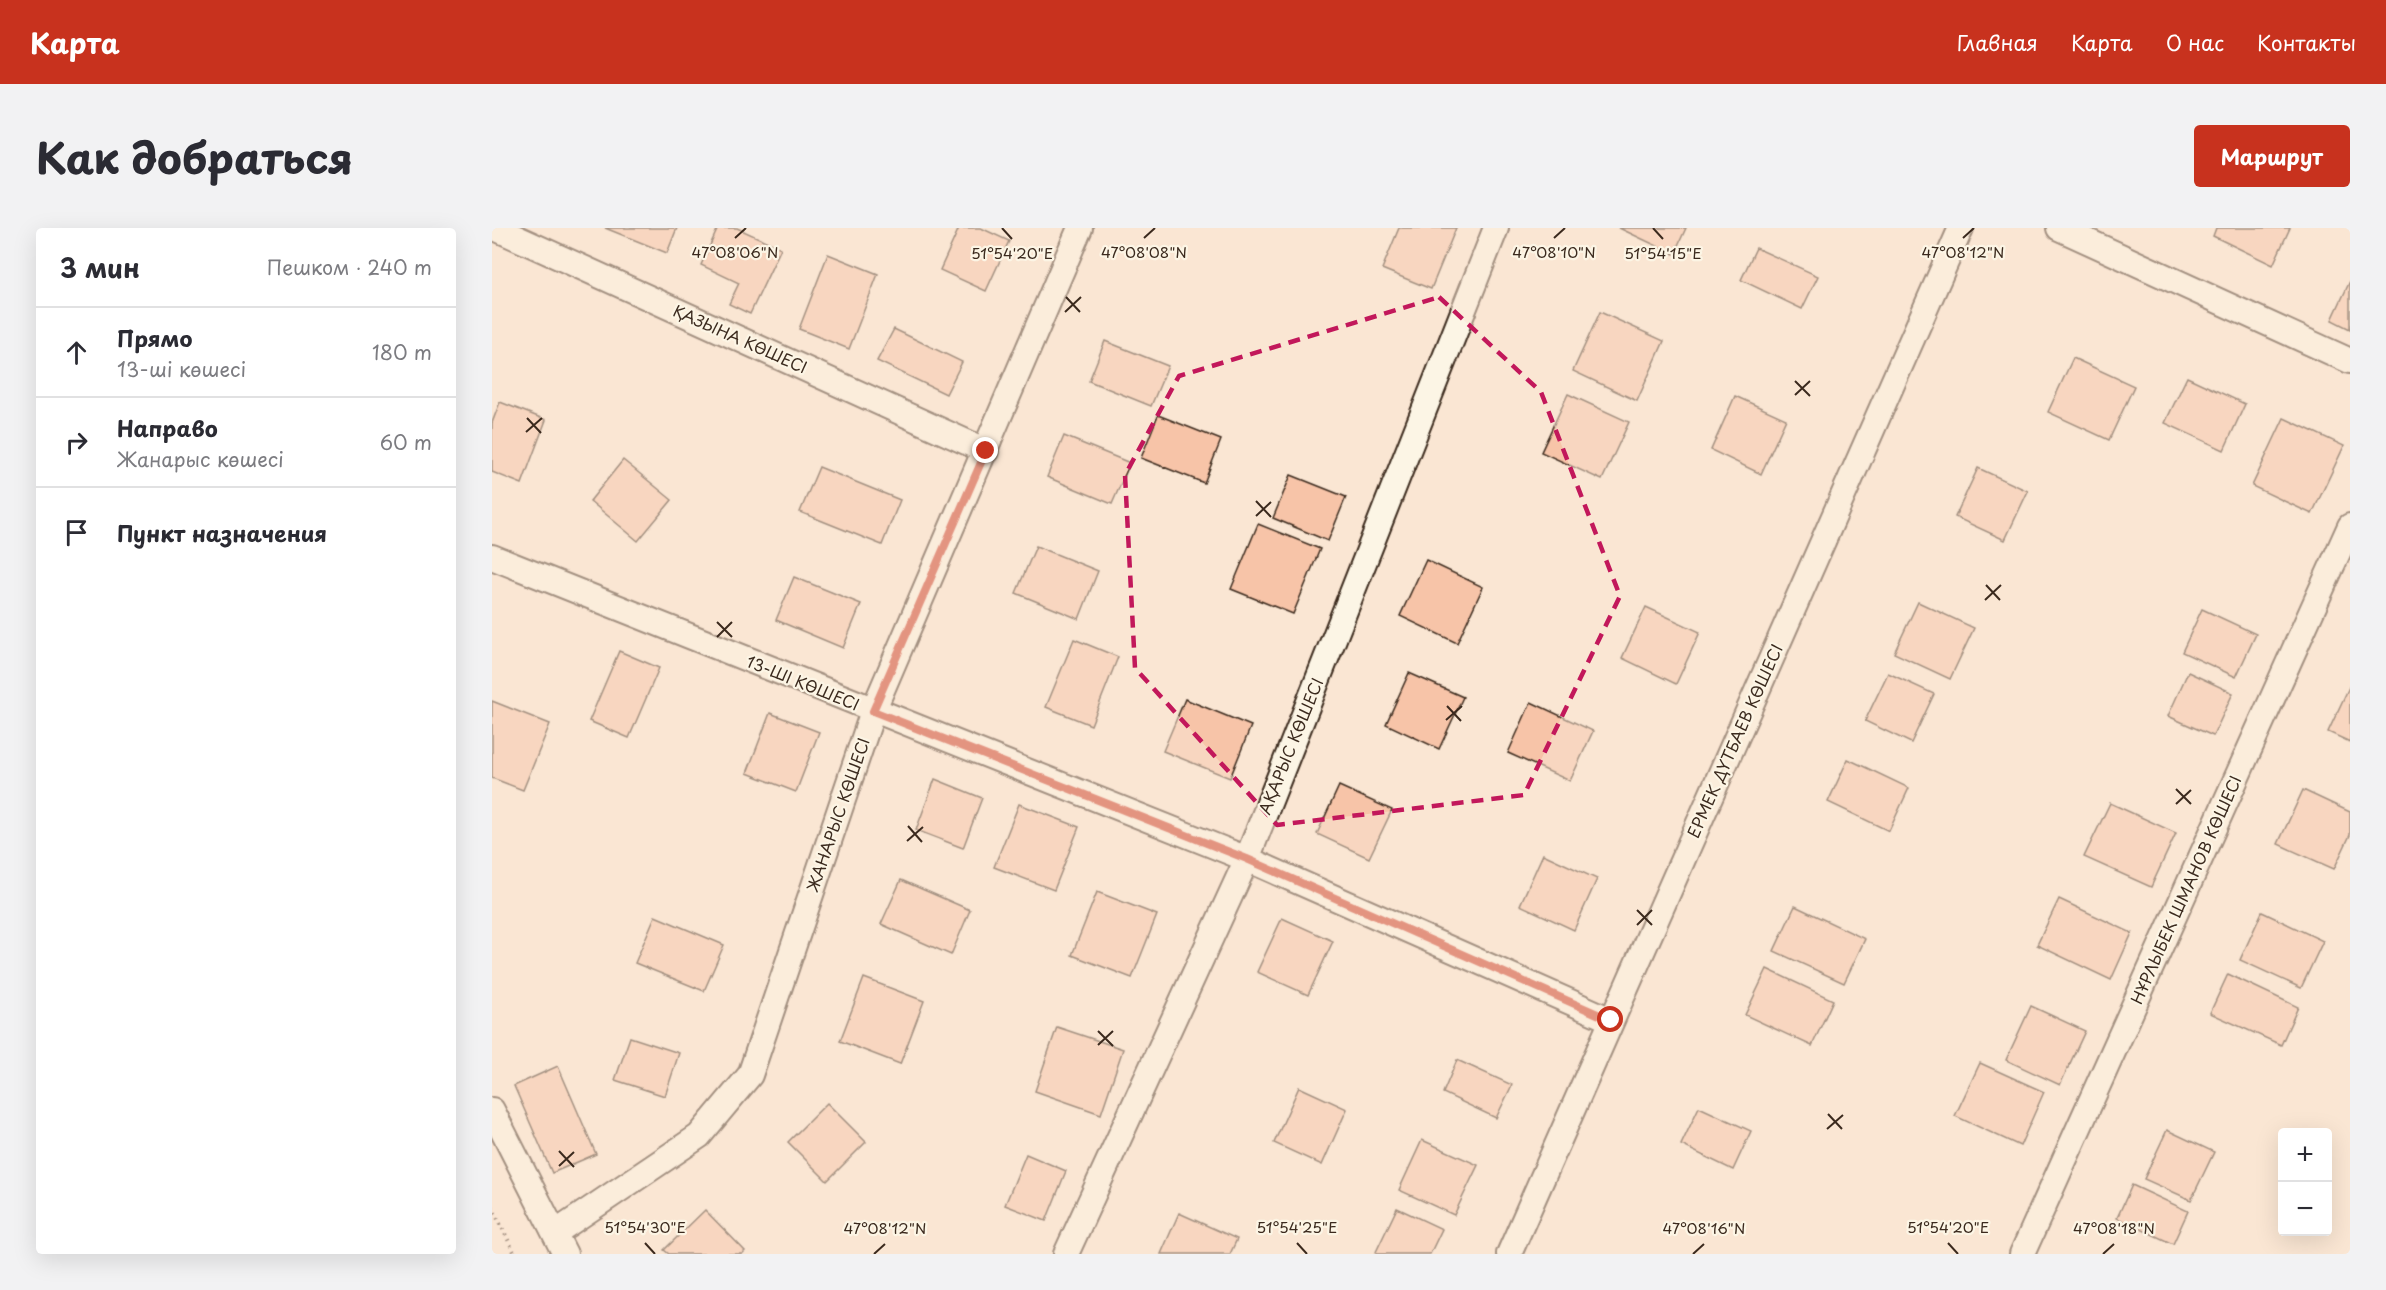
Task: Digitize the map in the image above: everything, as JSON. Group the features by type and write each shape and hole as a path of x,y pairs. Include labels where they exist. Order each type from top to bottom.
{"street":[{"name":"ҚАЗЫНА КӨШЕСІ","path":"495,228 986,451"},
{"name":"ЖАНАРЫС КӨШЕСІ","path":"560,1244 699,1136 750,1075 873,711 1080,228"},
{"name":"АҚАРЫС КӨШЕСI","path":"1066,1254 1247,859 1496,228"},
{"name":"ЕРМЕК ДҮТБАЕВ КӨШЕСI","path":"1509,1254 1961,228"},
{"path":"2059,228 2350,361"},
{"name":"НҰРЛЫБЕК ШМАНОВ КӨШЕСІ","path":"2022,1254 2350,526"},
{"name":"13-ШІ КӨШЕСI","path":"492,557 1247,859 1611,1020"},
{"path":"492,1110 560,1244"}],"path":[{"path":"492,1207 515,1254"}],"highlighted area":[{"path":"1439,297 1541,392 1620,596 1524,795 1277,825 1135,668 1125,475 1179,376"}],"building":[{"path":"605,228 677,228 667,253"},
{"path":"718,228 737,228 781,248 750,314 729,304 739,283 701,265"},
{"path":"959,228 981,228 1009,241 986,291 940,270"},
{"path":"1399,228 1456,228 1431,289 1382,269"},
{"path":"1619,228 1686,228 1674,254"},
{"path":"2216,228 2290,228 2273,265 2213,236"},
{"path":"1756,248 1818,276 1802,309 1741,280"},
{"path":"828,254 878,274 849,349 799,329"},
{"path":"2350,281 2350,329 2332,320"},
{"path":"1600,312 1664,341 1637,401 1573,371"},
{"path":"894,329 962,362 946,394 877,361"},
{"path":"1105,341 1168,366 1151,406 1089,381"},
{"path":"2073,358 2134,386 2109,440 2048,412"},
{"path":"2187,377 2245,404 2224,450 2165,423"},
{"path":"1568,394 1629,422 1602,480 1541,452"},
{"path":"1735,396 1786,419 1761,474 1711,450"},
{"path":"500,402 546,420 522,484 492,472 492,423"},
{"path":"1158,415 1221,440 1204,483 1141,458"},
{"path":"2284,418 2344,446 2312,514 2252,486"},
{"path":"1064,436 1130,463 1112,504 1047,477"},
{"path":"623,460 672,500 638,541 590,501"},
{"path":"819,467 900,500 882,545 800,512"},
{"path":"1978,468 2028,491 2005,540 1955,517"},
{"path":"1291,475 1346,497 1328,541 1273,518"},
{"path":"1258,524 1320,549 1293,614 1231,589"},
{"path":"1036,546 1098,571 1079,619 1016,593"},
{"path":"1426,560 1483,587 1457,643 1400,616"},
{"path":"794,577 861,604 843,648 776,620"},
{"path":"1918,602 1974,628 1950,679 1894,653"},
{"path":"1646,607 1700,632 1676,684 1622,658"},
{"path":"2202,609 2256,634 2236,677 2182,652"},
{"path":"1074,639 1118,657 1091,725 1046,707"},
{"path":"619,651 659,668 629,738 589,721"},
{"path":"2188,672 2233,693 2213,736 2168,716"},
{"path":"1409,673 1463,697 1439,749 1386,724"},
{"path":"1888,673 1934,694 1911,743 1865,721"},
{"path":"2350,685 2350,742 2328,732"},
{"path":"1185,699 1251,726 1230,778 1163,751"},
{"path":"492,701 550,724 523,790 492,778"},
{"path":"1531,702 1593,731 1570,781 1508,753"},
{"path":"770,713 819,732 796,792 747,773"},
{"path":"1848,759 1909,788 1889,831 1828,802"},
{"path":"935,779 982,798 963,848 916,830"},
{"path":"1339,786 1392,810 1369,858 1317,834"},
{"path":"2303,790 2350,812 2350,835 2334,869 2278,844"},
{"path":"2110,803 2176,833 2151,887 2084,857"},
{"path":"1019,804 1079,827 1054,890 994,867"},
{"path":"1543,854 1597,879 1574,930 1520,905"},
{"path":"901,880 970,910 951,955 881,924"},
{"path":"1097,892 1157,915 1132,978 1072,955"},
{"path":"2059,899 2132,933 2111,980 2037,945"},
{"path":"1795,906 1865,939 1844,983 1774,951"},
{"path":"2262,912 2323,941 2301,988 2240,960"},
{"path":"655,916 724,945 704,991 635,963"},
{"path":"1282,918 1333,941 1308,995 1257,972"},
{"path":"1767,969 1833,1000 1812,1046 1745,1015"},
{"path":"2228,974 2298,1007 2281,1045 2210,1013"},
{"path":"864,978 924,1001 900,1064 840,1041"},
{"path":"2031,1006 2085,1031 2060,1085 2006,1060"},
{"path":"1057,1027 1123,1049 1101,1114 1035,1091"},
{"path":"630,1037 679,1053 665,1096 615,1080"},
{"path":"1457,1060 1512,1085 1496,1118 1443,1093"},
{"path":"1980,1063 2044,1092 2020,1146 1955,1116"},
{"path":"558,1066 596,1154 552,1173 514,1086"},
{"path":"1299,1087 1347,1109 1322,1165 1274,1143"},
{"path":"827,1103 866,1142 827,1181 788,1142"},
{"path":"1699,1107 1751,1131 1733,1170 1681,1145"},
{"path":"2167,1130 2214,1152 2191,1200 2144,1179"},
{"path":"1422,1140 1478,1165 1454,1215 1399,1190"},
{"path":"1026,1154 1066,1171 1046,1221 1005,1205"},
{"path":"2132,1185 2188,1211 2173,1244 2117,1218"},
{"path":"1397,1208 1442,1229 1430,1254 1375,1254"},
{"path":"705,1210 745,1251 742,1254 669,1254 664,1250"},
{"path":"1179,1213 1237,1239 1230,1254 1161,1254"}],"route":[{"path":"986,451 873,711 1247,859 1611,1020"}]}
